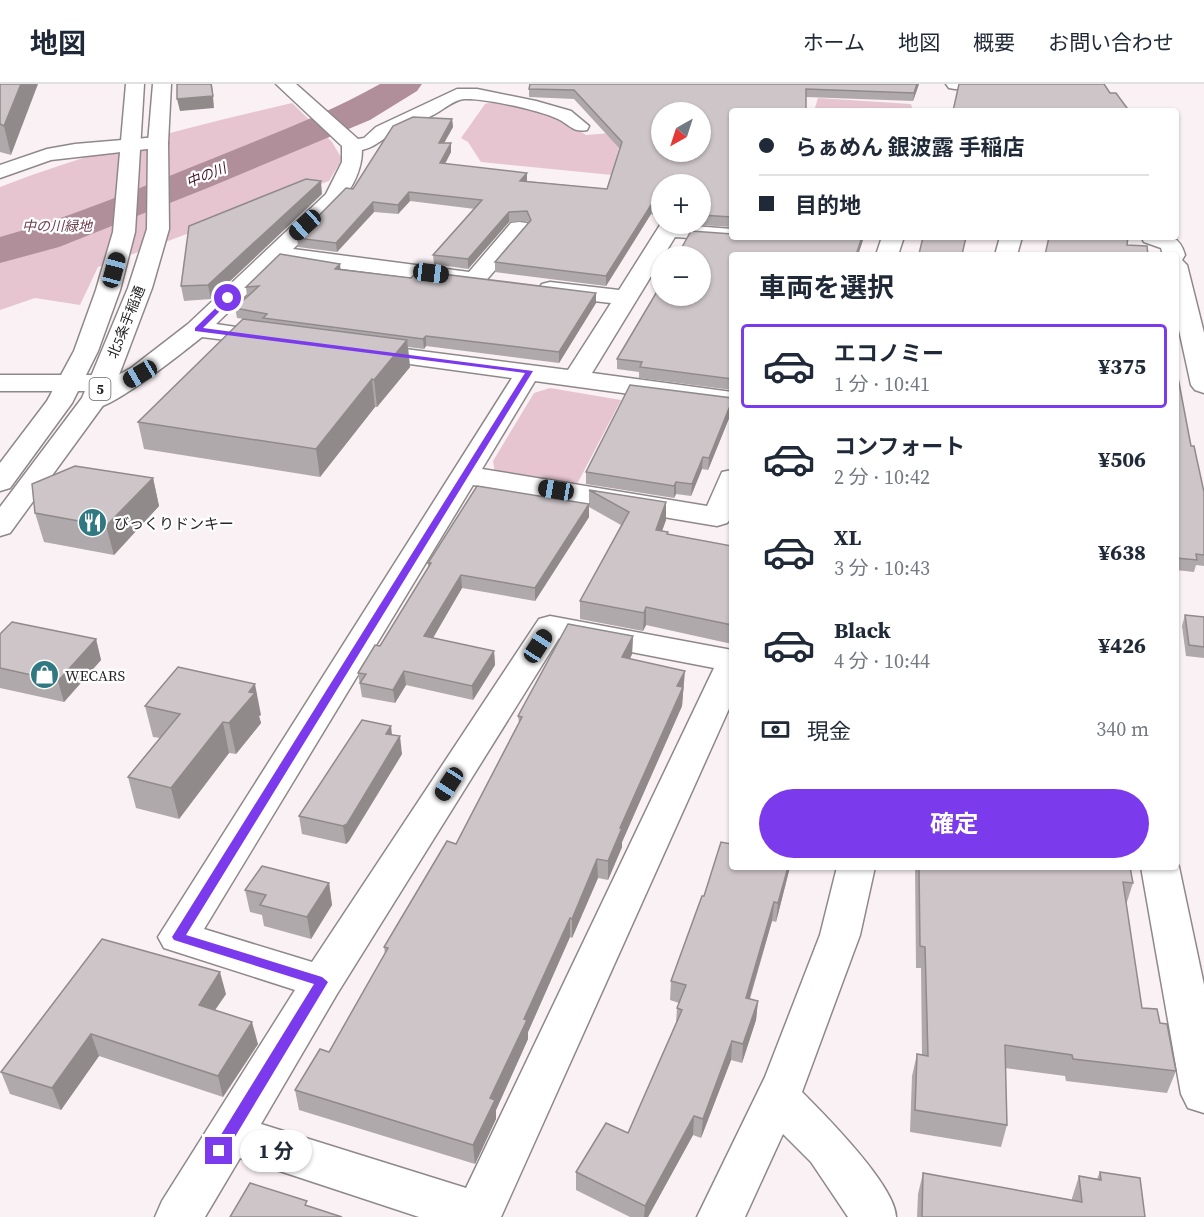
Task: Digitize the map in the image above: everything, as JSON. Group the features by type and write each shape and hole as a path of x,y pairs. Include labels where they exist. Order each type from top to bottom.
{"main road":[{"name":"北5条手稲通","path":"0,482 59,403 86,351 108,290 124,232 135,84"},
{"name":"北5条手稲通","path":"0,527 98,392 140,288 158,229 158,143 162,84"},
{"path":"0,383 69,382 98,392 140,374 197,329 335,197 352,162 350,143 301,96 285,84"},
{"path":"477,94 495,84"},
{"path":"955,84 1004,85 1011,103"},
{"path":"350,143 370,142 383,131 416,117 457,94 477,94 565,115 580,126"},
{"path":"0,172 47,155 75,150 158,143"},
{"path":"475,279 519,228"},
{"path":"576,378 668,230 729,235"},
{"path":"1160,240 1171,244 1173,252"},
{"path":"274,253 498,282"},
{"path":"1179,275 1199,343 1204,385"},
{"path":"533,286 626,298"},
{"path":"197,329 292,341"},
{"path":"340,347 729,399"},
{"path":"322,982 178,937 530,371"},
{"path":"465,475 717,517 729,486"},
{"path":"179,1217 322,982 550,626 729,660"},
{"path":"229,1134 478,1214 729,671"},
{"path":"721,1217 777,1097 840,935 855,870"},
{"path":"1161,870 1195,998 1204,1094"},
{"path":"777,1097 827,1147 872,1211 872,1217"}],"green space":[{"path":"818,98 911,104 912,108 815,108"},
{"path":"496,101 561,118 586,135 651,130 651,132 621,140 612,175 481,162 468,142 461,138 485,104"},
{"name":"中の川緑地","path":"292,103 332,142 342,159 329,181 98,267 80,305 35,298 0,310 0,187 108,150"},
{"path":"550,388 621,400 576,486 495,473 493,461 534,393"}],"building":[{"path":"0,84 21,84 4,126 0,124"},
{"path":"177,84 211,84 213,96 177,99"},
{"path":"530,84 917,84 914,93 806,89 806,108 729,108 729,217 711,216 711,174 651,174 651,205 606,276 495,262 531,220 527,211 509,212 468,259 433,255 482,200 409,192 398,205 373,202 336,243 297,238 346,188 353,189 393,126 413,117 452,119 439,143 451,143 440,163 527,173 520,181 607,189 622,142 574,90 529,89"},
{"path":"959,84 1104,84 1110,93 1116,93 1127,108 954,108"},
{"path":"306,179 321,181 208,285 181,286 189,226"},
{"path":"689,234 729,234 729,240 861,240 857,252 729,252 729,379 640,367 642,362 617,359 651,302 651,306 711,306 711,246 683,246"},
{"path":"922,240 965,240 963,252 919,252"},
{"path":"1048,240 1128,240 1127,245 1147,246 1148,252 1046,252"},
{"path":"280,254 340,264 335,269 411,278 418,271 596,293 559,352 426,336 423,339 263,318 267,314 235,308 259,286 246,287"},
{"path":"243,319 407,340 374,380 372,379 316,449 138,422"},
{"path":"1179,383 1191,446 1194,446 1204,492 1204,555 1196,554 1197,560 1179,558"},
{"path":"630,385 729,398 729,408 709,458 703,457 692,484 676,482 674,486 586,472"},
{"path":"75,466 153,478 106,526 35,513 32,484"},
{"path":"477,486 589,504 535,588 461,575 424,636 494,651 472,686 404,671 393,690 360,683 366,674 358,673 375,645 380,646 431,563 428,563"},
{"path":"589,490 666,502 656,530 729,545 729,624 646,607 644,613 580,601 629,512"},
{"path":"1185,615 1204,617 1204,647 1189,645"},
{"path":"12,622 96,639 58,681 0,668 0,634"},
{"path":"568,624 633,636 622,657 685,671 677,686 683,687 620,828 622,828 608,861 597,859 572,919 570,918 524,1019 527,1020 490,1098 495,1100 473,1145 295,1090 320,1049 329,1052 388,948 384,947 447,841 456,844 522,717 518,716"},
{"path":"178,667 255,684 249,692 255,693 229,723 223,722 171,788 128,777 180,714 145,706"},
{"path":"362,720 391,726 386,734 400,736 347,824 343,826 299,816"},
{"path":"721,842 729,844 729,870 787,870 778,903 774,902 746,998 758,1001 743,1044 732,1041 703,1119 694,1116 645,1206 576,1172 606,1123 628,1133 682,1010 677,1008 686,985 671,981 702,896 704,896"},
{"path":"262,866 329,883 307,917 260,905 266,895 245,890"},
{"path":"919,870 1131,870 1133,883 1123,882 1142,1008 1157,1009 1160,1023 1167,1024 1176,1071 1073,1059 1072,1055 1005,1045 1007,1125 915,1110 917,1054 928,1056 925,947 920,946"},
{"path":"102,939 220,972 199,1005 252,1022 218,1076 91,1034 52,1088 1,1072"},
{"path":"1100,1172 1140,1178 1145,1217 922,1217 923,1173 1082,1202 1079,1176 1101,1180"},
{"path":"250,1183 307,1201 305,1205 342,1217 230,1217"}],"waterway":[{"name":"中の川","path":"0,250 44,238 196,179 357,112 405,84"}],"place":[{"name":"びっくりドンキー","path":"93,523"},
{"name":"WECARS","path":"44,675"}],"route":[{"path":"219,1151 322,982 178,937 530,371 197,329 228,298"}]}
